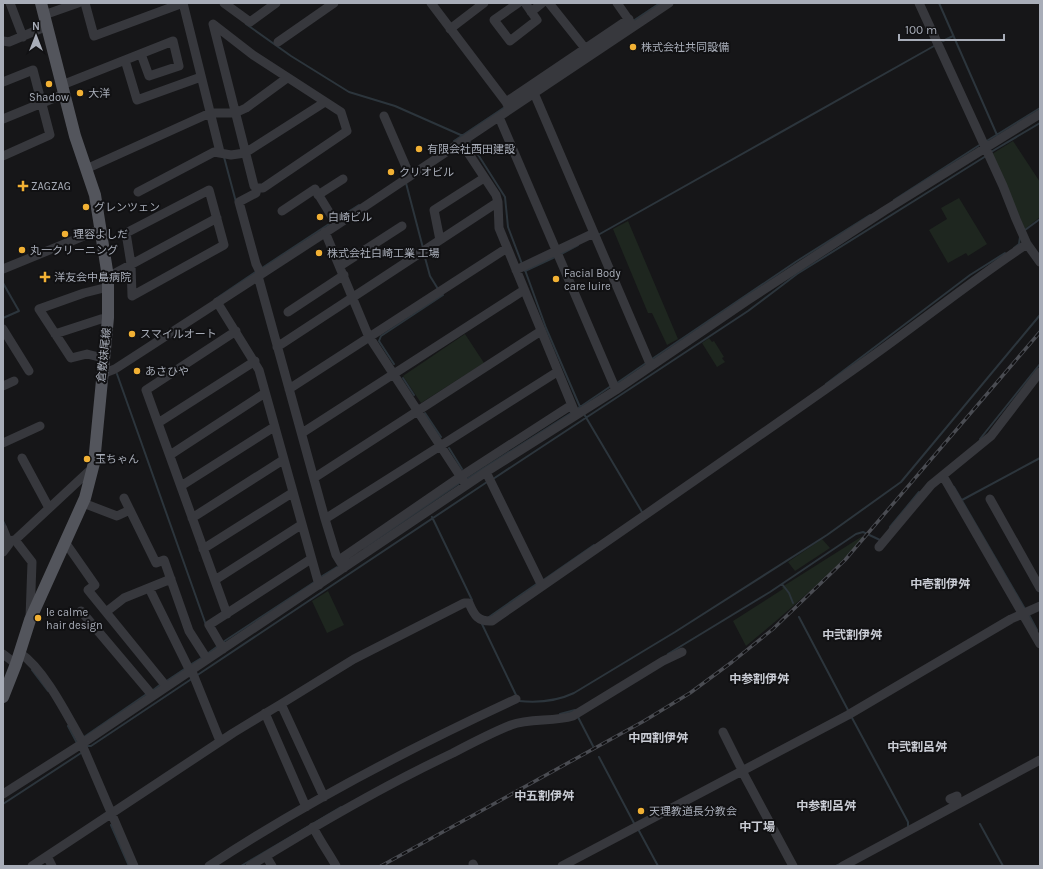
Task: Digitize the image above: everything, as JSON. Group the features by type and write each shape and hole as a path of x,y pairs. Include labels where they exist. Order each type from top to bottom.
{"main road":[{"name":"倉敷妹尾線","path":"3,697 18,658 30,620 82,503 93,470 103,358 106,285 101,229 95,195 62,92 41,3"}],"street":[{"path":"10,3 22,34"},
{"path":"3,41 9,42 22,34 45,24 78,3"},
{"path":"84,3 94,36 183,3 201,77 222,153"},
{"path":"224,3 250,22 276,3"},
{"path":"278,42 334,3"},
{"path":"431,3 508,105"},
{"path":"450,29 484,3"},
{"path":"518,3 494,20 510,41 537,20 525,3"},
{"path":"531,12 542,3"},
{"path":"549,3 587,51"},
{"path":"617,3 631,22"},
{"path":"102,374 115,369 217,302 259,272 325,232 335,222 408,174 499,117 508,105 631,22 669,3"},
{"path":"919,3 1027,244 1040,262"},
{"path":"212,24 253,55 325,102 341,112 347,131 263,188 254,186 212,24"},
{"path":"3,119 43,102 125,60 173,41 180,66 149,76 141,54"},
{"path":"508,105 534,93 587,51"},
{"path":"125,60 137,100 201,77"},
{"path":"3,82 33,70 43,102 50,135 3,156"},
{"path":"86,169 212,113 235,113 246,108 287,78"},
{"path":"534,93 649,363"},
{"path":"138,192 214,152 231,156 245,153 325,102"},
{"path":"5,790 80,742 164,684 191,671 206,656 463,481 1040,114"},
{"path":"384,116 408,174"},
{"path":"499,117 614,386"},
{"path":"461,142 498,202 500,228 507,248 521,268 524,290 573,411"},
{"path":"318,195 343,178"},
{"path":"440,240 434,210 484,178"},
{"path":"258,188 256,193 239,202 259,272 277,347 325,519 341,564"},
{"path":"282,211 315,189 335,222"},
{"path":"210,190 224,245 132,296 131,264 126,234 210,190"},
{"path":"277,347 352,296 498,202"},
{"path":"103,358 87,354 71,358 39,310 106,285 131,264 217,218"},
{"path":"288,312 402,226"},
{"path":"3,268 101,229"},
{"path":"325,232 370,338 463,481"},
{"path":"521,268 558,254 595,236"},
{"path":"32,866 220,741 354,659 464,603 469,603 475,616 484,621 492,620 541,583 864,363 985,271 1027,244"},
{"path":"289,389 507,248"},
{"path":"302,433 524,290"},
{"path":"217,302 255,361 301,526 318,581"},
{"path":"55,334 105,318"},
{"path":"3,329 29,371"},
{"path":"227,614 146,390 236,331"},
{"path":"314,478 541,331"},
{"path":"158,423 255,361"},
{"path":"325,519 557,372"},
{"path":"879,547 931,484 946,474 991,436 1040,372"},
{"path":"3,386 14,381"},
{"path":"170,455 265,393"},
{"path":"463,481 486,472 573,411"},
{"path":"3,443 40,426"},
{"path":"180,486 274,427"},
{"path":"22,458 49,508"},
{"path":"192,518 283,460"},
{"path":"3,552 12,540 88,472 93,470"},
{"path":"486,472 541,583"},
{"path":"946,474 1026,614 1040,644"},
{"path":"203,549 292,493"},
{"path":"124,498 156,563 164,560 189,631 206,656"},
{"path":"990,499 1040,588"},
{"path":"82,503 117,516 130,510"},
{"path":"215,580 301,526"},
{"path":"3,529 32,562 30,620"},
{"path":"65,542 95,585 88,590 164,684"},
{"path":"221,646 209,625 311,559"},
{"path":"106,612 124,598 171,579"},
{"path":"149,588 191,671 220,741"},
{"path":"562,866 742,768 850,714 1011,620 1040,606"},
{"path":"81,611 150,693"},
{"path":"250,866 313,827 420,769 512,725 528,722 560,720 573,716 641,676 663,661 682,652"},
{"path":"3,654 29,659 59,701 80,742 109,815 134,866"},
{"path":"209,866 306,806 388,762 516,699"},
{"path":"281,704 324,797"},
{"path":"265,713 306,806"},
{"path":"723,732 793,866"},
{"path":"843,866 859,855 957,799 972,794 1040,760"},
{"path":"313,827 322,846 326,849 336,866"},
{"path":"47,856 52,866"},
{"path":"266,856 272,866"}],"shaded area":[{"path":"1013,141 1040,182 1040,217 1025,229 992,154"},
{"path":"959,198 987,244 968,256 966,253 948,263 929,230 947,219 941,208"},
{"path":"628,221 678,339 667,345 652,313 648,313 613,229"},
{"path":"465,334 484,363 421,403 403,376"},
{"path":"709,338 712,342 714,341 724,357 722,358 725,362 717,367 702,343"},
{"path":"861,537 864,537 822,580 746,646 733,621 783,589 782,587"},
{"path":"822,539 830,548 795,571 788,562"},
{"path":"328,591 344,625 327,633 312,601"}],"waterway":[{"path":"633,21 660,3"},
{"path":"939,3 997,135"},
{"path":"246,24 291,56 349,92 395,106 463,136"},
{"path":"943,41 953,36"},
{"path":"598,235 934,46"},
{"path":"454,141 505,107"},
{"path":"985,142 1040,108"},
{"path":"991,152 1040,123"},
{"path":"470,142 505,197 508,227 522,264"},
{"path":"894,200 981,144"},
{"path":"493,479 748,311 797,274 986,156"},
{"path":"224,157 236,202"},
{"path":"406,183 423,248"},
{"path":"337,219 359,205"},
{"path":"652,359 797,261 870,215"},
{"path":"1025,230 1040,219"},
{"path":"262,268 332,222"},
{"path":"1014,248 1019,244 1020,237"},
{"path":"561,254 578,245"},
{"path":"826,384 970,275 1005,253"},
{"path":"424,254 430,276 438,289"},
{"path":"525,271 555,257"},
{"path":"525,270 546,328 580,407"},
{"path":"217,298 257,271"},
{"path":"3,283 19,311 3,318"},
{"path":"394,364 379,341 381,336 443,295"},
{"path":"519,701 547,701 574,693 675,632 827,535 901,482 1040,315"},
{"path":"617,383 646,363"},
{"path":"980,439 1040,364"},
{"path":"117,374 206,625"},
{"path":"403,378 414,395"},
{"path":"577,409 611,386"},
{"path":"425,413 441,437"},
{"path":"465,480 571,413"},
{"path":"584,414 642,512"},
{"path":"449,448 462,469"},
{"path":"962,500 1040,458"},
{"path":"364,548 461,482"},
{"path":"196,676 487,482"},
{"path":"954,487 1025,609"},
{"path":"890,527 919,492"},
{"path":"432,517 472,600"},
{"path":"3,521 6,527"},
{"path":"668,654 770,592 856,534 863,532 880,540"},
{"path":"542,581 594,545"},
{"path":"319,578 337,567"},
{"path":"223,642 316,581"},
{"path":"489,617 538,583"},
{"path":"782,584 789,593 793,603"},
{"path":"1029,615 1037,630"},
{"path":"799,617 849,712"},
{"path":"481,622 516,695"},
{"path":"207,654 218,646"},
{"path":"190,665 203,657"},
{"path":"165,682 186,668"},
{"path":"32,670 48,691"},
{"path":"86,746 91,746 193,678"},
{"path":"152,691 161,684"},
{"path":"84,737 148,693"},
{"path":"560,714 575,710"},
{"path":"851,716 908,822 908,827"},
{"path":"578,717 593,746"},
{"path":"68,726 77,743"},
{"path":"3,804 81,753"},
{"path":"599,757 635,825"},
{"path":"241,866 341,807"},
{"path":"980,824 1003,866"},
{"path":"111,825 129,866"},
{"path":"638,829 658,866"},
{"path":"836,866 840,864"}],"railway":[{"path":"381,866 644,721 690,693 773,629 845,560 1040,332"}],"place":[{"name":"株式会社共同設備","path":"633,47"},
{"name":"Shadow","path":"49,84"},
{"name":"大洋","path":"80,93"},
{"name":"有限会社西田建設","path":"419,149"},
{"name":"クリオビル","path":"391,172"},
{"name":"ZAGZAG","path":"23,186"},
{"name":"グレンツェン","path":"86,207"},
{"name":"白崎ビル","path":"320,217"},
{"name":"理容よしだ","path":"65,234"},
{"name":"丸一クリーニング","path":"22,250"},
{"name":"株式会社白崎工業 工場","path":"319,253"},
{"name":"洋友会中島病院","path":"45,277"},
{"name":"Facial Body care luire","path":"556,279"},
{"name":"スマイルオート","path":"132,334"},
{"name":"あさひや","path":"137,371"},
{"name":"玉ちゃん","path":"87,459"},
{"name":"le calme hair design","path":"38,618"},
{"name":"天理教道長分教会","path":"641,811"}],"district":[{"name":"中壱割伊舛","path":"940,584"},
{"name":"中弐割伊舛","path":"852,635"},
{"name":"中参割伊舛","path":"759,679"},
{"name":"中四割伊舛","path":"658,738"},
{"name":"中弐割呂舛","path":"917,747"},
{"name":"中五割伊舛","path":"544,796"},
{"name":"中参割呂舛","path":"826,806"},
{"name":"中丁場","path":"757,827"}]}
